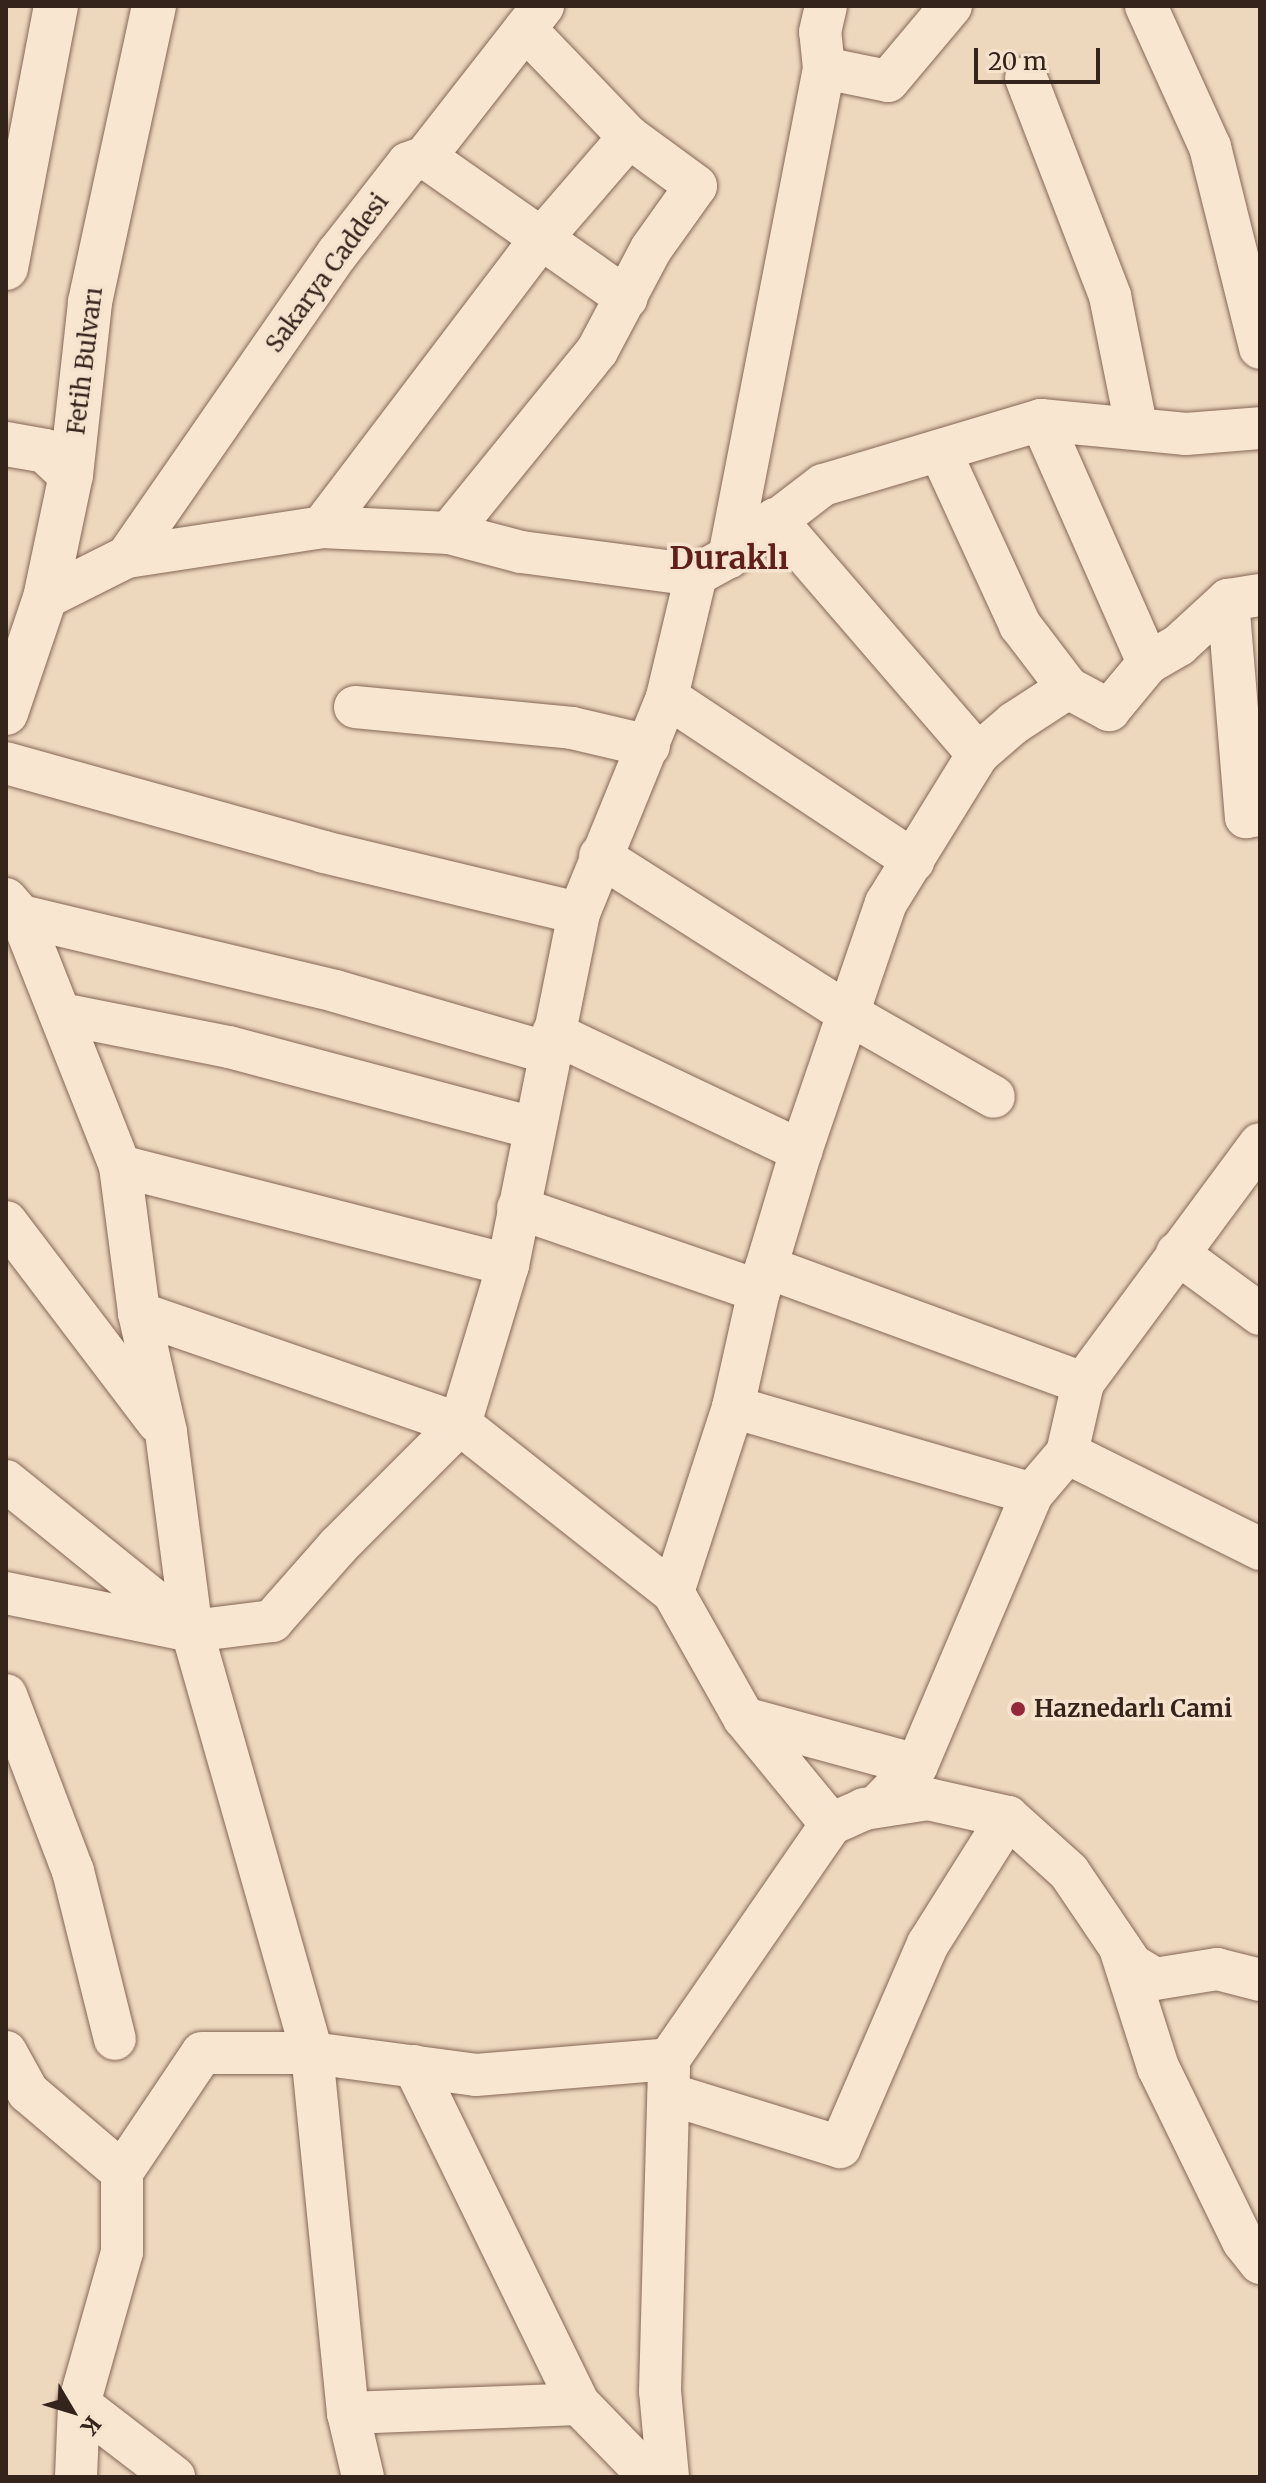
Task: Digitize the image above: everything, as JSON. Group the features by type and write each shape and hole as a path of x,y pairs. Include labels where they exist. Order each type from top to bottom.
{"main road":[{"path":"6,268 56,6"},
{"name":"Fetih Bulvarı","path":"6,713 45,598 71,475 90,302 154,6"},
{"path":"6,444 45,451 71,475"}],"street":[{"path":"6,1593 192,1631 272,1621 339,1545 460,1424 508,1265 550,1043 579,913 600,856 649,746 713,566 824,68 820,32 826,6"},
{"path":"824,68 888,81 951,6"},
{"path":"1146,6 1210,147 1260,348"},
{"path":"449,533 597,351 651,249 696,186 629,137 527,16"},
{"name":"Sakarya Caddesi","path":"127,557 337,254 408,163 425,157 527,16"},
{"path":"1026,78 1110,296 1136,425"},
{"path":"322,527 541,239 629,137"},
{"path":"425,157 626,298"},
{"path":"1041,420 1148,663"},
{"path":"45,598 127,557 322,527 449,533 521,552 713,566 823,485 1041,420 1136,425 1186,434 1260,428"},
{"path":"940,451 1020,625 1068,688 1109,710 1148,663 1179,645 1244,597"},
{"path":"775,519 978,754"},
{"path":"1244,597 1246,817 1260,815"},
{"path":"673,1592 733,1407 762,1279 801,1151 886,903 978,754 1068,688"},
{"path":"667,697 914,861"},
{"path":"355,707 572,728 649,746"},
{"path":"6,763 324,852 579,913"},
{"path":"600,856 847,1013 994,1097"},
{"path":"14,908 550,1043 801,1151"},
{"path":"14,908 62,1014 120,1166 139,1313 166,1432 192,1631 312,2053 348,2413 363,2477"},
{"path":"62,1014 229,1047 533,1128"},
{"path":"877,1806 917,1765 1032,1494 1067,1453 1083,1383 1260,1144"},
{"path":"120,1166 508,1265"},
{"path":"518,1208 762,1279 1083,1383"},
{"path":"6,1222 166,1432"},
{"path":"1177,1253 1260,1314"},
{"path":"139,1313 460,1424 673,1592 744,1718 831,1824"},
{"path":"733,1407 1032,1494"},
{"path":"1067,1453 1260,1549"},
{"path":"6,1481 192,1631"},
{"path":"6,1695 73,1871 115,2039"},
{"path":"744,1718 917,1765"},
{"path":"668,2477 660,2391 669,2076 831,1824 877,1806 928,1799 1008,1817 1069,1872 1132,1965 1155,1979 1217,1969 1260,1980"},
{"path":"76,2477 79,2404 122,2252 122,2172 202,2053 312,2053 476,2075 669,2076 840,2147 928,1944 1008,1817"},
{"path":"1118,1943 1158,2067 1243,2241 1260,2263"},
{"path":"6,2052 28,2092 122,2172"},
{"path":"414,2066 579,2404 650,2477"},
{"path":"79,2404 174,2477"},
{"path":"348,2413 579,2404"}],"place":[{"name":"Haznedarlı Cami","path":"1018,1709"}],"district":[{"name":"Duraklı","path":"729,558"}]}
